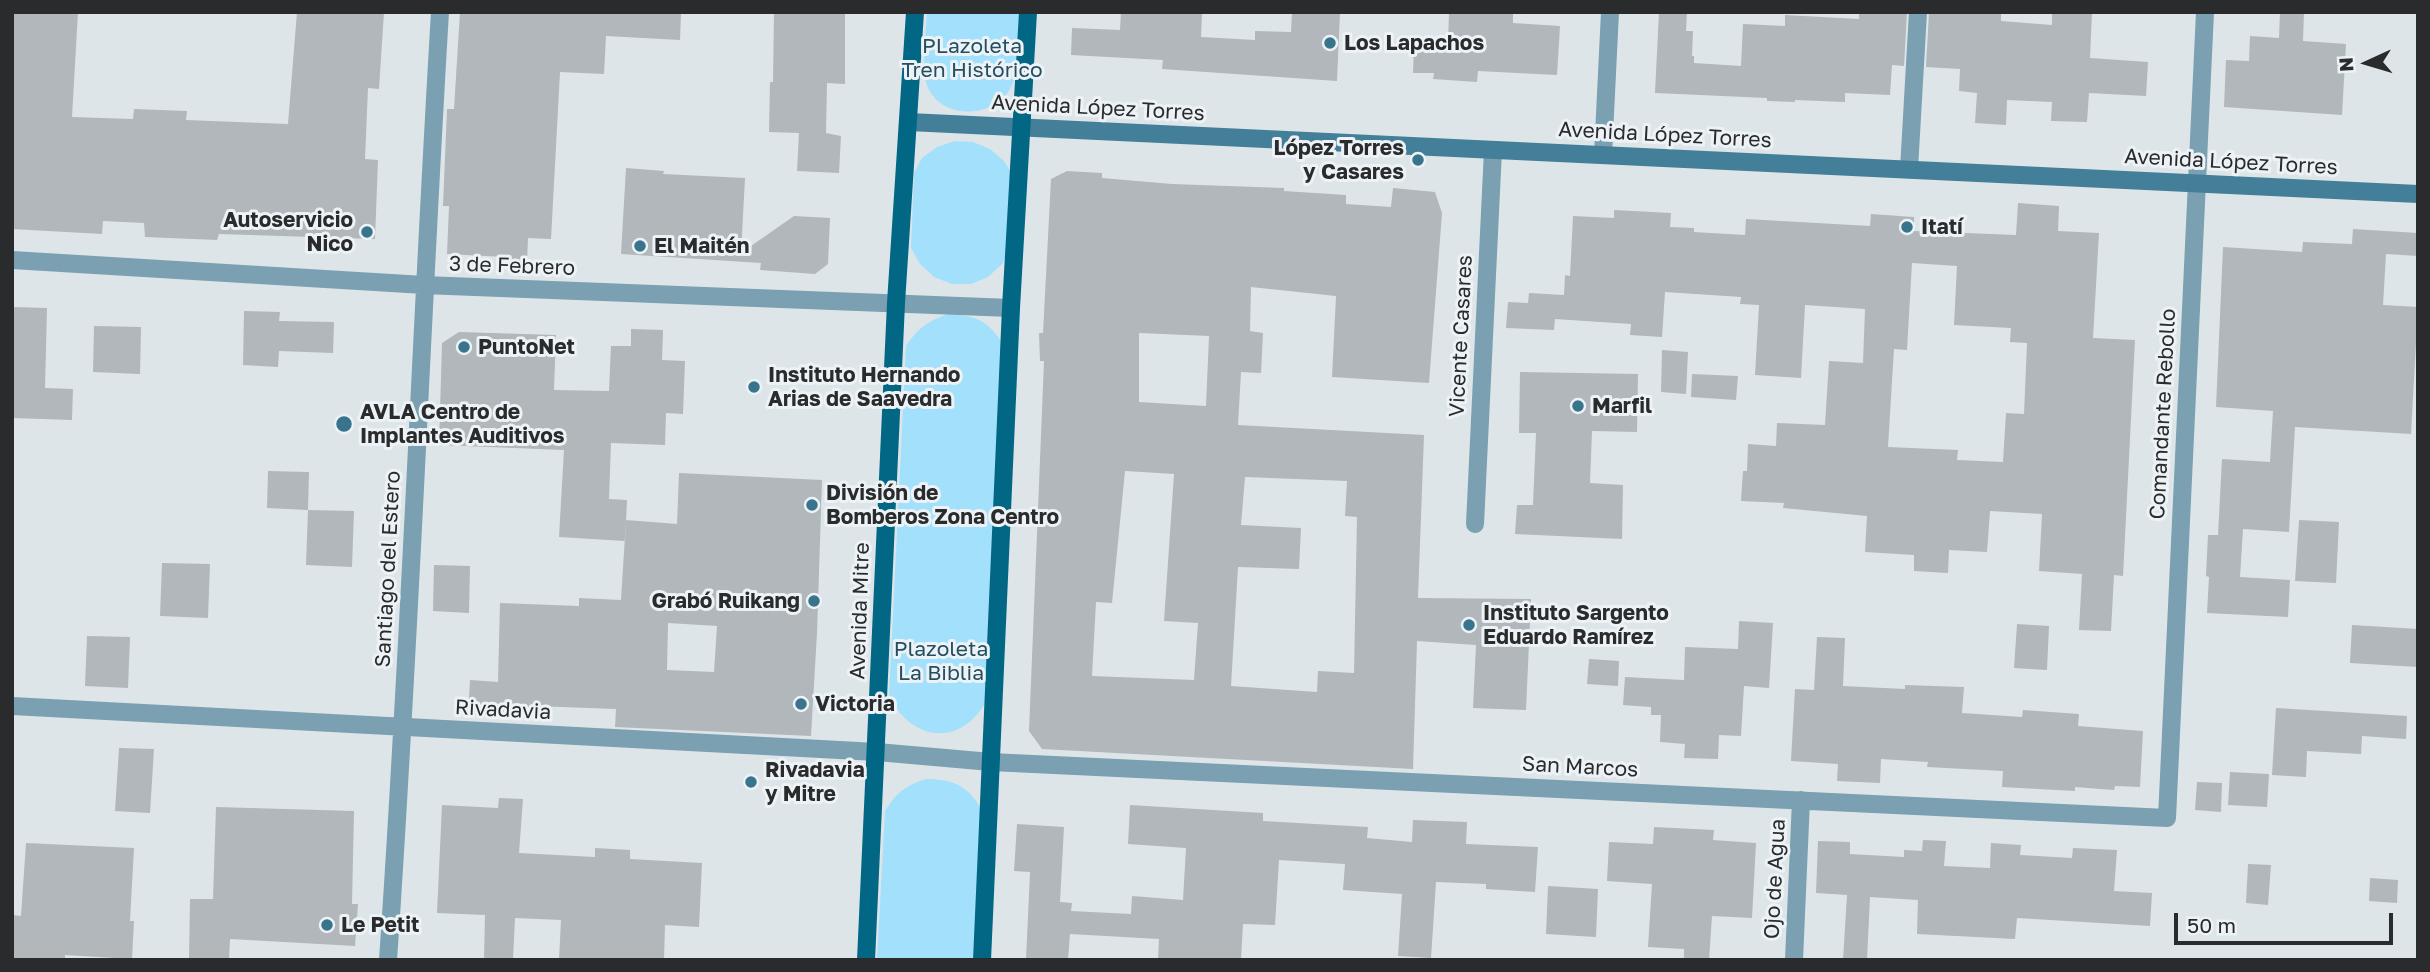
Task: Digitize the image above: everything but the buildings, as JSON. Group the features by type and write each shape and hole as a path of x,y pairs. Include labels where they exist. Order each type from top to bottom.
{"main road":[{"name":"Avenida Mitre","path":"866,960 896,303 915,12"},
{"path":"982,960 1011,308 1028,12"},
{"name":"Avenida López Torres","path":"909,122 2418,194"}],"street":[{"name":"Santiago del Estero","path":"388,960 404,727 424,285 440,12"},
{"path":"1603,155 1610,12"},
{"path":"1909,169 1917,12"},
{"name":"Comandante Rebollo","path":"2167,818 2204,12"},
{"name":"Vicente Casares","path":"1475,524 1493,150"},
{"name":"3 de Febrero","path":"12,260 424,285 1011,308"},
{"name":"Rivadavia","path":"12,706 877,752 991,762"},
{"name":"San Marcos","path":"991,762 2167,818"},
{"name":"Ojo de Agua","path":"1794,960 1801,800"}],"green space":[{"name":"PLazoleta Tren Histórico","path":"927,12 1019,12 1017,70 1011,87 993,106 967,112 942,104 932,95 924,68"},
{"path":"955,141 973,142 990,149 1004,161 1014,177 1011,247 1002,264 988,277 971,284 952,284 934,277 920,264 911,248 914,173 922,158 937,147"},
{"name":"Plazoleta La Biblia","path":"948,314 968,316 983,322 995,333 1006,350 989,696 967,724 954,731 940,733 926,731 912,724 889,697 906,346 924,326"},
{"path":"926,779 946,781 961,787 984,814 977,960 877,960 885,811 902,791"}],"place":[{"name":"Los Lapachos","path":"1330,43"},
{"name":"López Torres y Casares","path":"1418,160"},
{"name":"Itatí","path":"1907,227"},
{"name":"Autoservicio Nico","path":"367,232"},
{"name":"El Maitén","path":"640,246"},
{"name":"PuntoNet","path":"464,347"},
{"name":"Instituto Hernando Arias de Saavedra","path":"754,387"},
{"name":"Marfil","path":"1578,406"},
{"name":"AVLA Centro de Implantes Auditivos","path":"344,424"},
{"name":"División de Bomberos Zona Centro","path":"812,505"},
{"name":"Grabó Ruikang","path":"814,601"},
{"name":"Instituto Sargento Eduardo Ramírez","path":"1469,625"},
{"name":"Victoria","path":"801,704"},
{"name":"Rivadavia y Mitre","path":"751,782"},
{"name":"Le Petit","path":"327,925"}]}
